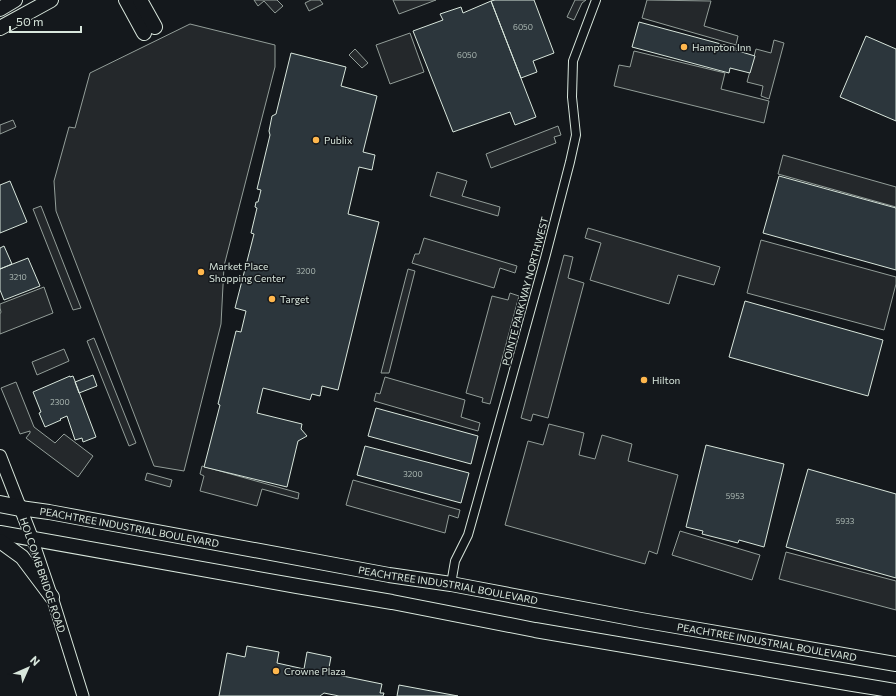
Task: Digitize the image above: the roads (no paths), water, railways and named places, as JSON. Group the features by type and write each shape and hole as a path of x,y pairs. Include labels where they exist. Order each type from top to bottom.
{"highway":[{"path":"0,9 16,0"},
{"path":"0,28 50,0"},
{"path":"126,0 150,30 140,0"},
{"name":"PEACHTREE INDUSTRIAL BOULEVARD","path":"0,504 389,575 451,584 642,620 896,664"},
{"path":"0,532 392,602 535,630 896,691"},
{"path":"0,540 22,557 52,598"}],"main road":[{"name":"HOLCOMB BRIDGE ROAD","path":"0,456 32,538"}],"street":[{"name":"POINTE PARKWAY NORTHWEST","path":"451,584 455,561 468,535 570,162 576,136 572,97 573,61 596,0"},
{"name":"HOLCOMB BRIDGE ROAD","path":"32,538 83,696"}],"place":[{"name":"Hampton Inn","path":"684,47"},
{"name":"Publix","path":"316,140"},
{"name":"Market Place Shopping Center","path":"201,272"},
{"name":"Target","path":"272,299"},
{"name":"Hilton","path":"644,380"},
{"name":"Crowne Plaza","path":"276,671"}]}
